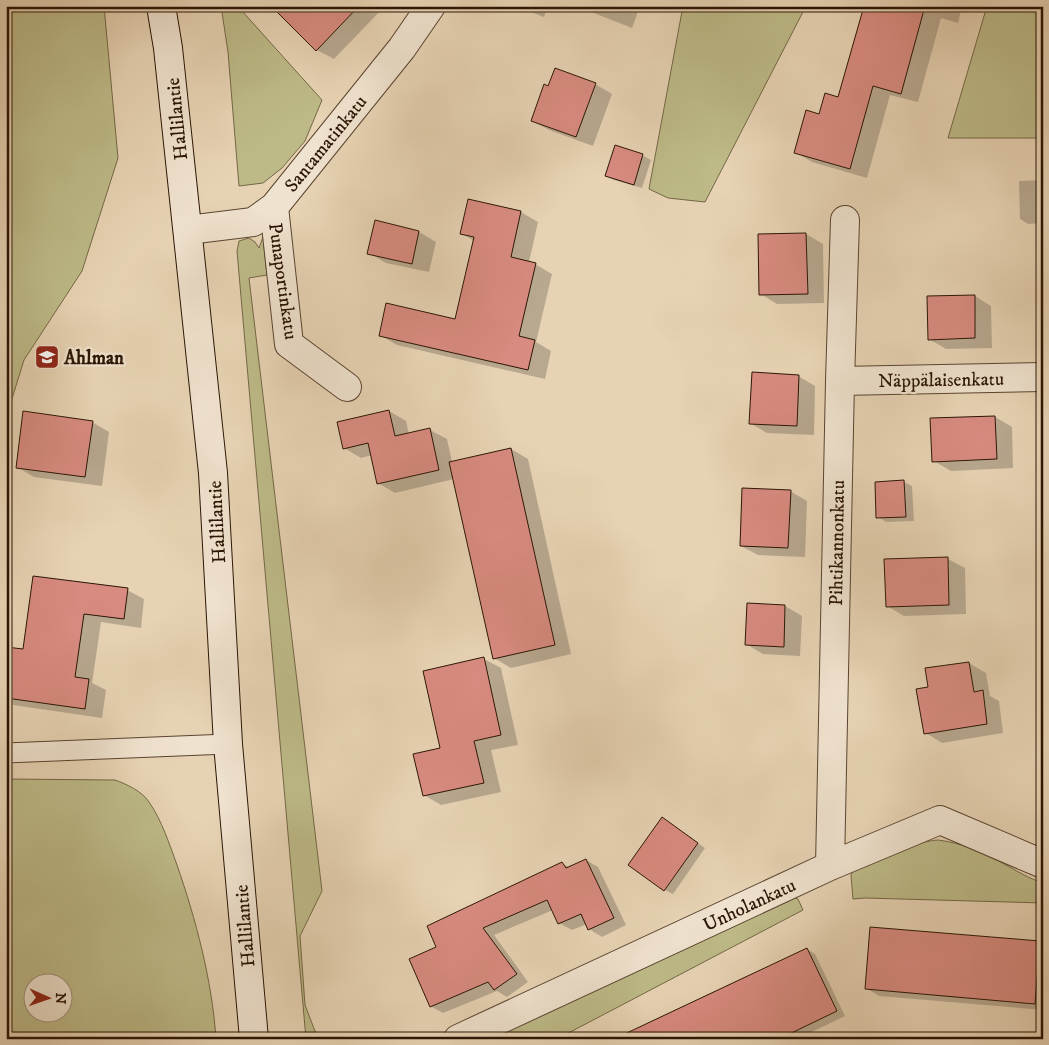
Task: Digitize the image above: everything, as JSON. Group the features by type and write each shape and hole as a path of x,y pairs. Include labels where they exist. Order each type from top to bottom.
{"street":[{"name":"Hallilantie","path":"161,6 168,48 213,472 228,744 254,1039"},
{"name":"Santamatinkatu","path":"188,230 253,222 274,207 402,48 431,6"},
{"name":"Punaportinkatu","path":"274,207 289,344 347,387"},
{"name":"Pihtikannonkatu","path":"830,866 845,220"},
{"name":"Näppälaisenkatu","path":"840,381 1043,377"},
{"name":"Unholankatu","path":"458,1039 830,866 940,820 1043,864"}],"lane":[{"path":"6,753 228,744"}],"shaded area":[{"path":"6,6 104,6 118,158 82,271 24,360 6,418"},
{"path":"221,6 244,6 242,11 322,100 305,141 282,168 263,183 239,186 228,52"},
{"path":"683,6 806,6 705,202 668,198 649,189"},
{"path":"987,6 1043,6 1043,138 948,138"},
{"path":"263,237 267,275 249,278 322,891 300,936 305,1005 318,1039 306,1039 237,251 239,241 249,238 259,248"},
{"path":"6,779 115,780 138,791 146,798 154,809 165,832 191,907 207,973 216,1039 6,1039"},
{"path":"938,840 956,843 981,852 1027,877 1043,883 1043,903 853,899 851,875 853,870 905,847"},
{"path":"789,896 798,899 803,910 557,1039 489,1039"}],"building":[{"path":"271,6 359,6 316,51"},
{"path":"864,6 925,6 901,94 873,86 850,169 794,153 806,110 819,114 825,93 838,97"},
{"path":"555,68 596,83 576,137 531,121 544,84 548,86"},
{"path":"615,145 643,154 634,185 605,176"},
{"path":"468,199 521,211 511,257 536,263 519,336 535,340 528,370 379,336 386,303 455,319 474,237 460,234"},
{"path":"375,220 419,231 412,264 367,254"},
{"path":"806,233 808,294 759,295 758,234"},
{"path":"975,295 975,338 928,340 927,296"},
{"path":"752,372 799,375 797,426 749,424"},
{"path":"389,410 395,436 430,428 439,470 377,484 368,443 343,449 337,422"},
{"path":"23,411 93,421 85,477 16,468"},
{"path":"995,416 997,459 932,462 930,418"},
{"path":"511,448 555,645 493,659 449,462"},
{"path":"904,480 906,517 876,518 875,482"},
{"path":"742,488 791,490 788,548 740,546"},
{"path":"948,557 949,605 886,607 884,559"},
{"path":"33,576 128,588 124,619 84,614 75,677 89,679 85,709 6,698 6,647 23,649"},
{"path":"747,603 785,605 784,647 745,645"},
{"path":"484,657 501,735 474,741 484,783 423,796 413,754 440,748 423,671"},
{"path":"969,662 974,692 983,690 987,724 924,734 916,689 928,687 925,668"},
{"path":"662,817 698,843 664,891 628,865"},
{"path":"586,859 614,918 588,930 581,914 558,924 547,900 483,928 517,974 494,990 488,982 430,1007 409,959 436,947 427,926 562,862 566,868"},
{"path":"870,927 1040,941 1035,1004 865,989"},
{"path":"807,948 837,1011 779,1039 614,1039"}],"place":[{"name":"Ahlman","path":"47,357"}]}
